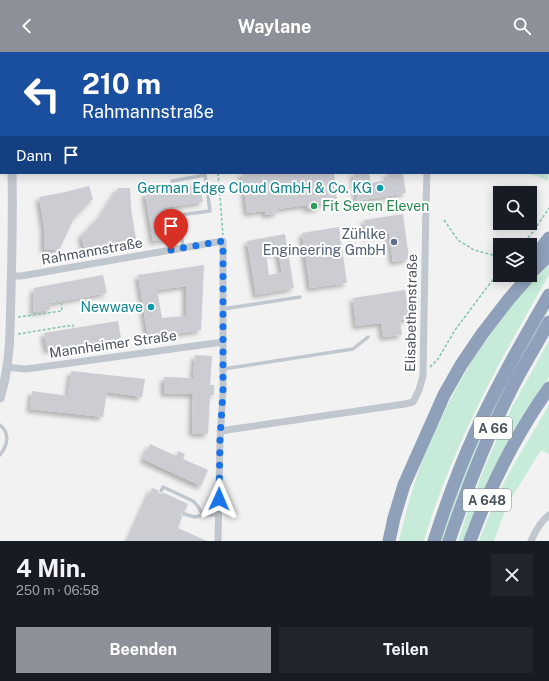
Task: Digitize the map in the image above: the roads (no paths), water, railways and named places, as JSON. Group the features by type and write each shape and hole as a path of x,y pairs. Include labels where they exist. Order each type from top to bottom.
{"highway":[{"path":"537,253 549,238"},
{"path":"537,267 549,254"},
{"path":"389,541 404,485 444,395 486,317 514,282"},
{"path":"461,364 509,298 524,282"},
{"name":"A 66","path":"434,541 446,504 475,432 549,295"},
{"name":"A 66","path":"449,541 475,468 509,393 549,322"},
{"name":"A 648","path":"470,541 506,460 549,388"}],"street":[{"path":"0,398 9,354 11,318 12,174"},
{"name":"Elisabethenstraße","path":"220,431 413,402 419,390 423,376 427,174"},
{"name":"Rahmannstraße","path":"12,276 21,276 223,241 223,309"},
{"path":"218,541 223,369 223,309"},
{"name":"Mannheimer Straße","path":"6,369 34,368 223,342"},
{"path":"0,384 6,369"},
{"path":"531,541 545,518 549,515"}],"lane":[{"path":"172,181 205,175 210,211 179,215 184,248"},
{"path":"223,309 300,297"},
{"path":"223,369 353,349 368,337"},
{"path":"0,425 6,432 7,441 0,455"},
{"path":"161,491 163,487 193,501 203,515"},
{"path":"184,514 195,517 203,515 219,515"}],"place":[{"name":"German Edge Cloud GmbH & Co. KG","path":"380,188"},
{"name":"Fit Seven Eleven","path":"314,206"},
{"name":"Zühlke Engineering GmbH","path":"394,242"},
{"name":"Newwave","path":"151,307"}]}
